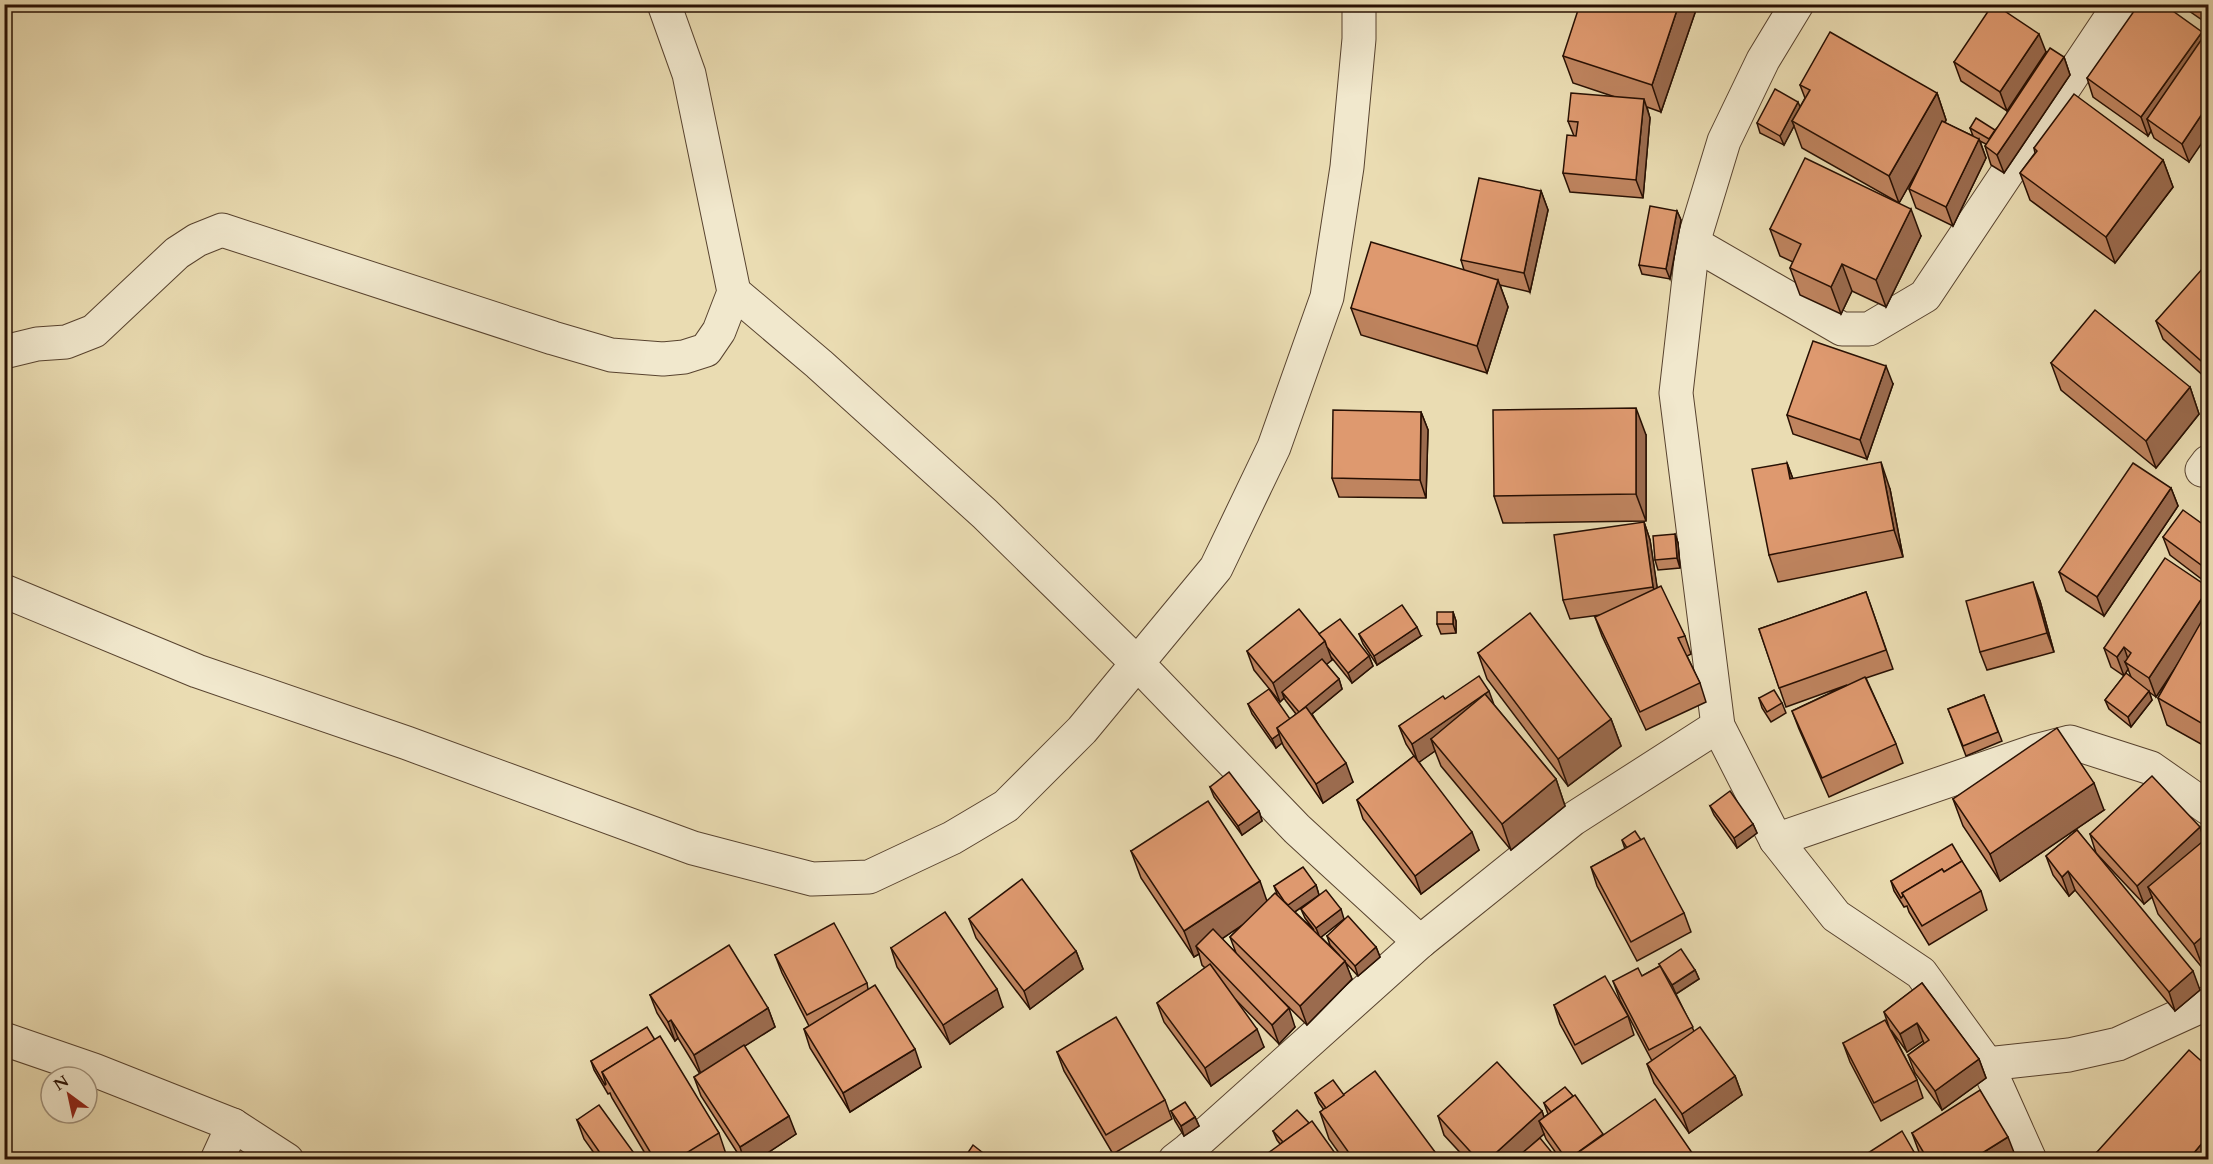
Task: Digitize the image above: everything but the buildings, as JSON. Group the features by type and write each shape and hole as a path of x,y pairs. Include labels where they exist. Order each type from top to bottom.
{"street":[{"path":"4,352 37,344 66,342 94,331 177,253 197,240 222,230 611,355 663,359 684,357 706,350 719,331 734,292 689,74 664,4"},
{"path":"4,591 197,671 407,743 693,848 812,879 869,877 952,838 1006,806 1082,730 1216,568 1274,447 1326,297 1347,167 1359,39 1359,4"},
{"path":"1797,4 1763,60 1724,141 1693,243 1676,393 1718,726 1776,840 1836,916 1921,973 1987,1064 2030,1160"},
{"path":"1693,243 1842,329 1869,329 1925,296 2120,4"},
{"path":"734,292 819,364 985,514 1137,663 1297,829 1420,942"},
{"path":"1186,1156 1420,942 1573,819 1718,726"},
{"path":"1776,840 2035,751 2070,742 2151,768 2208,808"},
{"path":"1987,1064 2069,1055 2118,1044 2208,1003"},
{"path":"4,1039 94,1070 233,1125 287,1160"},
{"path":"218,1160 233,1125"}]}
